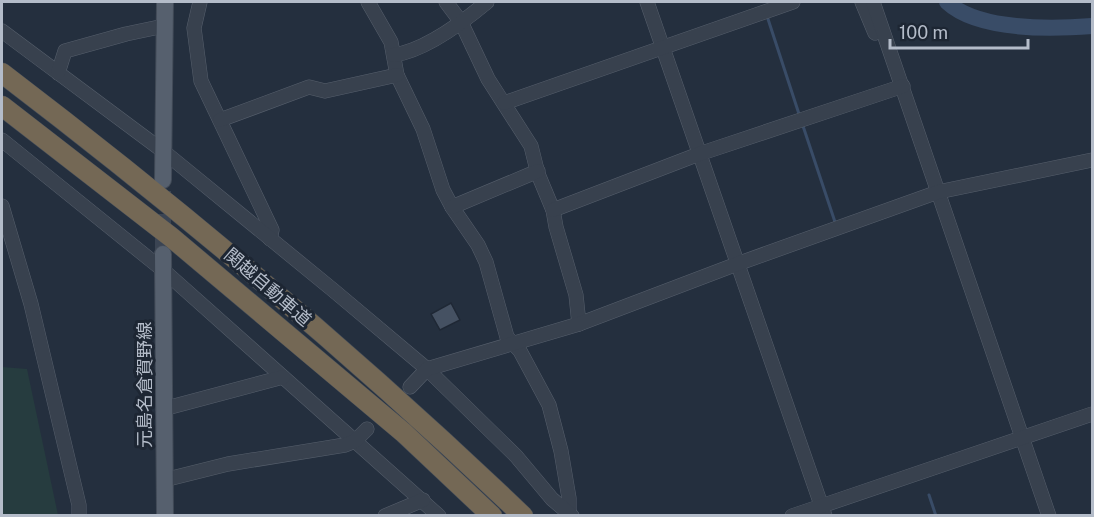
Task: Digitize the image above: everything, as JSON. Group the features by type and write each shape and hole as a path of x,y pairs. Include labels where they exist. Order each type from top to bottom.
{"highway":[{"name":"関越自動車道","path":"2,74 85,137 262,281 420,420 523,516"},
{"name":"関越自動車道","path":"2,106 171,237 404,433 492,516"}],"main road":[{"path":"163,180 165,2"},
{"name":"元島名倉賀野線","path":"163,262 165,516"}],"street":[{"path":"200,2 195,28 201,81 272,230 270,239"},
{"path":"368,2 391,42 397,75 423,129 443,190 478,245 486,262 507,337 520,351 549,405 561,451 570,514"},
{"path":"446,2 461,22 488,79 531,146 553,210 576,295 579,324"},
{"path":"394,56 420,47 461,22 487,2"},
{"path":"647,2 823,511"},
{"path":"504,103 793,2"},
{"path":"862,2 876,37 886,38"},
{"path":"873,2 1049,516"},
{"path":"58,73 65,51 164,26"},
{"path":"2,31 163,151 427,369 516,456 552,499 570,514"},
{"path":"220,120 309,87 325,91 397,75"},
{"path":"553,210 699,154 903,86"},
{"path":"2,140 163,262 283,377 439,516"},
{"path":"410,387 427,369 579,324 938,192 1092,160"},
{"path":"452,207 538,171"},
{"path":"2,206 8,247 37,326 79,505 79,516"},
{"path":"163,409 283,377"},
{"path":"792,516 823,511 1022,437 1092,414"},
{"path":"164,480 228,464 345,445 355,441 367,429"},
{"path":"385,516 423,500"}],"green space":[{"path":"2,367 27,369 58,515 2,515"}],"building":[{"path":"451,303 460,320 440,330 431,314"}],"waterway":[{"path":"947,2 960,11 996,23 1057,28 1092,26"},
{"path":"767,16 799,114"},
{"path":"803,126 835,222"},
{"path":"929,495 936,516"}],"tunnel":[{"path":"163,191 163,254"}]}
